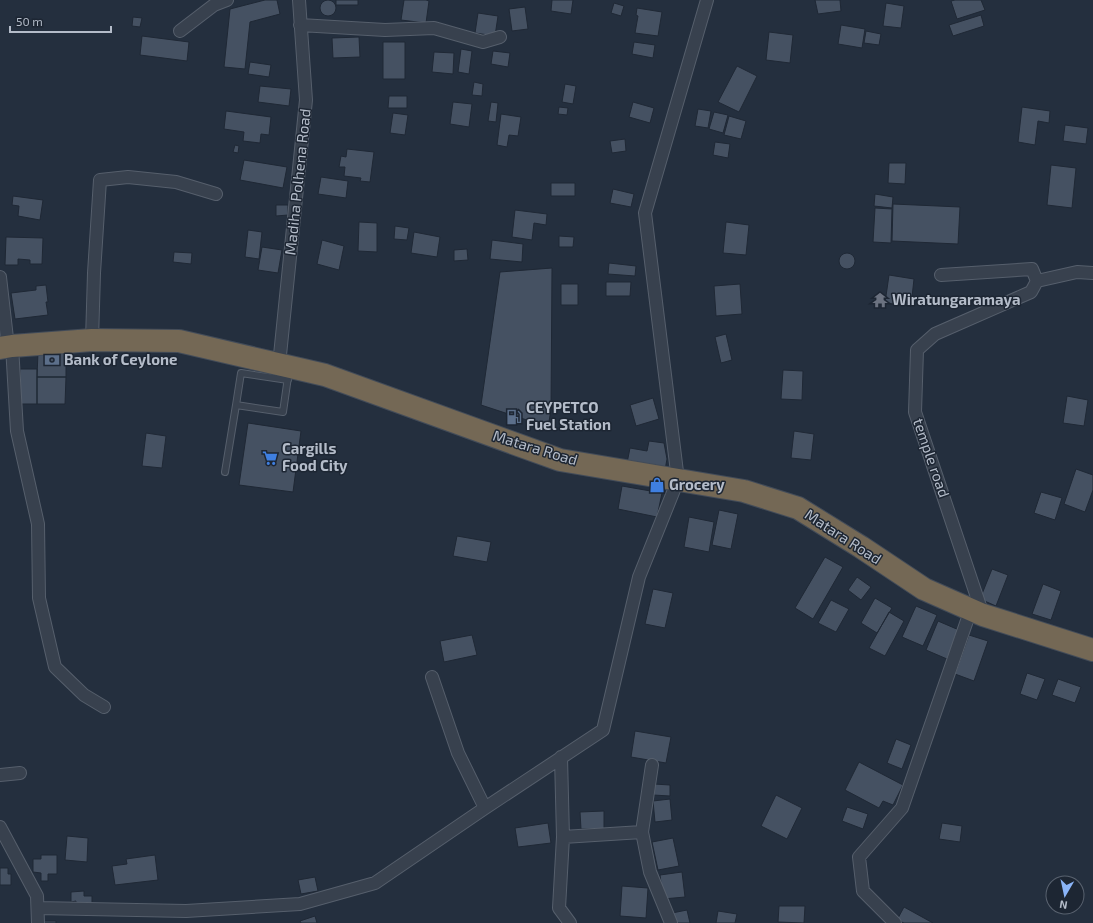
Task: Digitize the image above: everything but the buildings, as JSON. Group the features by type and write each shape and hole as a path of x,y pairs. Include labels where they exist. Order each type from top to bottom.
{"highway":[{"name":"Matara Road","path":"7,347 92,340 179,341 285,371 325,375 560,460 744,491 798,508 861,547 924,589 977,612 1093,650"}],"street":[{"path":"180,31 214,5 227,0"},
{"name":"Madiha Polhena Road","path":"285,371 306,100 299,0"},
{"path":"38,908 186,911 300,904 375,883 603,730 639,577 678,480 645,213 707,0"},
{"path":"300,25 385,30 434,28 483,42 500,37"},
{"path":"92,340 94,273 100,180 128,177 176,182 216,194"},
{"path":"941,274 1032,270 1038,281 1077,272 1093,273"},
{"path":"0,277 17,430 38,524 40,598 55,667 84,695 104,707"},
{"name":"temple road","path":"977,612 915,412 917,350 935,334 1031,292 1038,281"},
{"path":"895,923 863,891 859,857 902,808 977,612"},
{"path":"432,677 458,753 485,808"},
{"path":"562,757 563,838 559,908 570,923"},
{"path":"652,765 642,832 650,872 670,923"},
{"path":"0,775 20,773"},
{"path":"0,827 37,896 38,923"},
{"path":"563,838 642,832"}],"lane":[{"path":"225,472 241,373 285,371 283,412 236,405"}],"place":[{"name":"Wiratungaramaya","path":"880,300"},
{"name":"Bank of Ceylone","path":"52,360"},
{"name":"CEYPETCO Fuel Station","path":"514,417"},
{"name":"Cargills Food City","path":"270,458"},
{"name":"Grocery","path":"657,485"}]}
